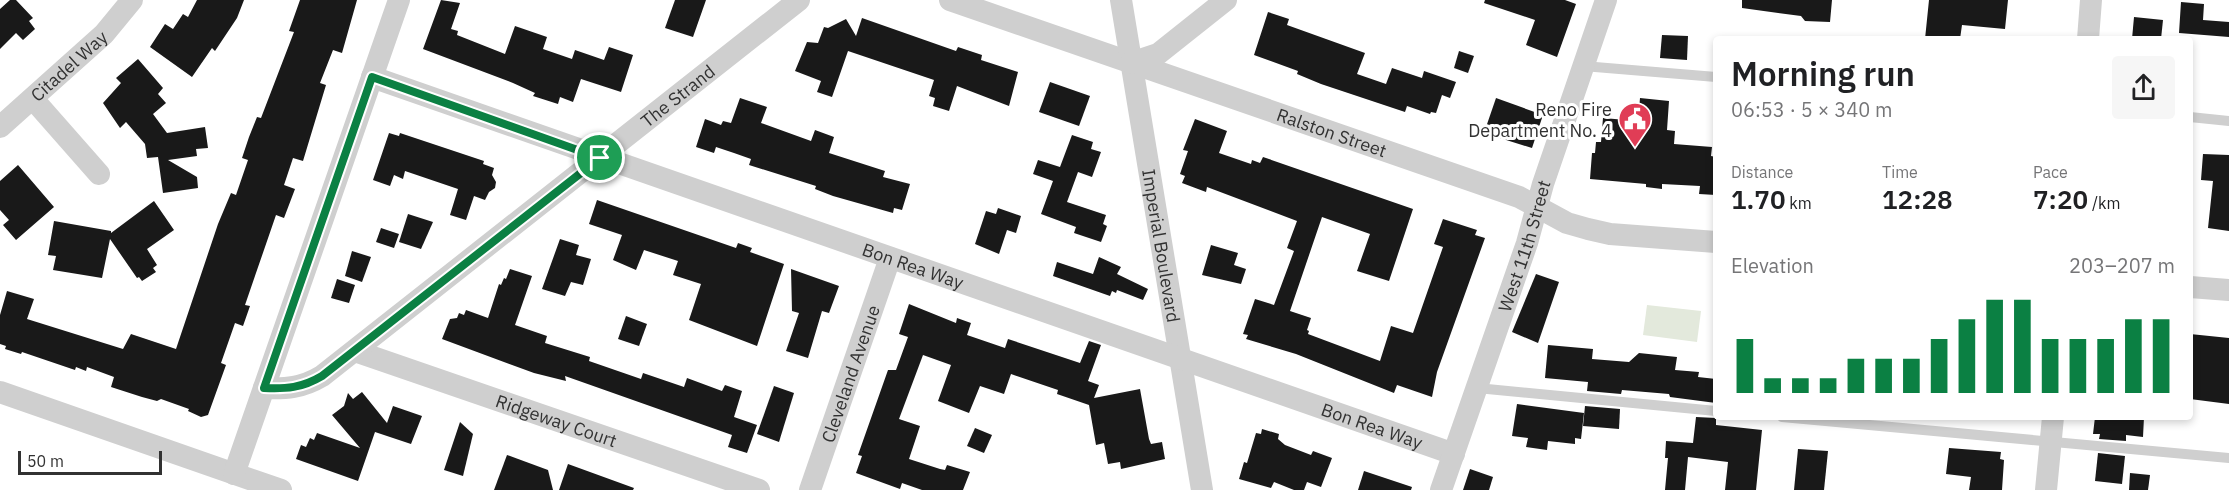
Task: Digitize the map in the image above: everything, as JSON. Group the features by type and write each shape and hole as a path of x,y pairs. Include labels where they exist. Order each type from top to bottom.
{"street":[{"name":"Citadel Way","path":"0,127 104,33 132,0"},
{"path":"231,481 399,0"},
{"name":"The Strand","path":"264,388 292,389 310,384 355,351 799,0"},
{"name":"Ralston Street","path":"950,0 1519,197 1567,223 1610,234 1713,242"},
{"name":"Imperial Boulevard","path":"1121,0 1202,490"},
{"path":"1131,63 1158,54 1226,0"},
{"name":"West 11th Street","path":"1442,490 1606,0"},
{"path":"2088,36 2091,0"},
{"name":"Bon Rea Way","path":"372,77 1454,454"},
{"path":"33,99 99,174"},
{"name":"Cleveland Avenue","path":"810,490 890,258"},
{"path":"2193,286 2229,290"},
{"name":"Ridgeway Court","path":"355,351 759,490"},
{"path":"0,392 231,481 281,490"},
{"path":"2046,490 2053,420"}],"lane":[{"path":"1583,66 1713,77"},
{"path":"2193,117 2229,121"},
{"path":"1477,388 1713,411"},
{"path":"1814,420 2229,458"}],"shaded area":[{"path":"1647,305 1701,311 1697,342 1643,335"}],"building":[{"path":"10,0 16,0 33,18 29,21 35,29 23,40 16,33 0,49 0,9"},
{"path":"197,0 244,0 237,18 215,51 212,48 192,77 150,47 165,24 173,29 183,14 188,17"},
{"path":"300,0 357,0 342,53 333,50 320,83 326,85 303,161 293,158 284,185 295,189 284,218 276,215 245,305 250,306 243,326 235,323 221,363 226,365 208,415 201,417 188,411 189,409 161,399 157,401 111,387 114,377 87,367 86,371 76,367 75,370 22,352 21,354 5,349 6,346 0,344 0,315 7,291 34,299 27,319 123,349 131,334 176,349 218,224 231,193 236,195 248,160 242,158 249,137 257,117 261,118 294,32 289,31"},
{"path":"441,0 460,3 451,29 458,31 457,35 505,54 515,26 547,37 543,49 572,59 575,50 604,60 609,47 633,55 621,92 581,79 573,102 560,97 558,104 533,96 535,93 513,83 423,49"},
{"path":"675,0 706,0 693,37 665,28"},
{"path":"1485,0 1565,0 1576,4 1557,57 1526,45 1535,20 1484,3"},
{"path":"1742,0 1832,0 1830,22 1805,21 1801,16 1742,8"},
{"path":"1929,0 2008,0 2005,29 1962,25 1960,36 1925,36"},
{"path":"2181,2 2204,4 2203,20 2229,22 2229,37 2179,33"},
{"path":"1268,12 1289,19 1287,25 1365,53 1357,74 1386,84 1392,68 1422,78 1424,71 1456,82 1450,98 1442,95 1436,113 1431,112 1430,114 1407,106 1405,112 1321,84 1297,74 1298,71 1254,55"},
{"path":"2134,17 2163,20 2161,36 2132,36"},
{"path":"862,18 956,51 958,47 982,55 981,60 1018,72 1009,106 957,86 949,111 933,106 935,98 929,96 934,80 848,51 832,97 817,92 821,81 795,71 807,42 818,43 824,27 828,28 846,19 856,36"},
{"path":"1662,35 1688,36 1687,60 1660,58"},
{"path":"1459,51 1474,56 1468,73 1454,68"},
{"path":"138,59 163,88 158,94 166,103 153,114 167,133 205,127 208,148 196,149 197,156 168,160 197,177 198,188 163,193 158,157 147,158 145,144 126,122 120,128 103,103 121,83 116,78"},
{"path":"1050,82 1090,96 1079,126 1039,112"},
{"path":"740,98 767,107 761,123 811,141 815,130 834,137 829,153 885,171 883,177 910,184 902,210 894,208 893,213 833,196 815,189 816,186 749,165 751,159 716,147 714,153 696,147 705,119 721,125 723,121 731,123"},
{"path":"1496,98 1543,115 1532,148 1484,133"},
{"name":"Reno Fire Department No. 4","path":"1640,98 1669,101 1667,130 1675,131 1674,144 1712,147 1713,195 1699,194 1700,186 1662,184 1662,189 1646,187 1646,184 1590,179 1592,153 1595,153 1596,142 1601,142 1603,118 1638,121"},
{"path":"1195,119 1227,131 1219,153 1251,164 1252,160 1260,163 1263,157 1413,209 1389,281 1357,271 1370,234 1322,217 1290,311 1311,318 1308,334 1380,361 1391,326 1413,333 1443,247 1434,244 1443,219 1477,230 1475,235 1485,238 1437,372 1432,397 1397,385 1394,393 1296,354 1246,339 1248,335 1243,334 1255,299 1274,305 1294,251 1287,248 1297,221 1207,187 1206,192 1182,183 1185,176 1180,174 1188,151 1183,150"},
{"path":"389,133 399,136 400,133 484,161 483,164 494,168 492,175 496,182 495,188 489,192 485,200 474,196 466,220 450,215 458,189 405,171 403,179 394,175 390,186 373,180"},
{"path":"1072,135 1093,142 1091,149 1101,152 1092,177 1078,172 1067,202 1106,215 1103,224 1107,226 1101,242 1074,233 1076,227 1041,214 1053,181 1033,174 1038,160 1060,167"},
{"path":"2203,154 2229,155 2229,231 2208,228 2213,181 2201,180"},
{"path":"18,165 54,207 16,240 3,225 9,220 0,210 0,181"},
{"path":"597,200 736,248 738,243 752,248 750,252 784,264 757,346 689,320 701,284 673,275 678,261 644,250 636,270 613,260 622,235 589,224"},
{"path":"154,201 174,230 147,249 157,265 153,268 156,272 142,281 139,277 137,278 110,239 102,278 53,270 56,256 48,255 54,221 111,231 111,233"},
{"path":"998,208 1021,216 1016,233 1007,230 999,254 975,244 986,211 996,214"},
{"path":"408,214 433,222 421,249 399,242"},
{"path":"381,228 399,234 394,248 376,242"},
{"path":"560,239 579,245 576,255 591,259 583,285 571,282 565,296 542,289"},
{"path":"1211,245 1238,253 1234,265 1246,269 1241,284 1202,275"},
{"path":"352,251 371,257 362,282 345,276"},
{"path":"1099,257 1121,267 1117,274 1148,289 1143,300 1117,290 1116,293 1112,291 1110,296 1053,276 1057,262 1093,274"},
{"path":"510,269 532,276 515,325 547,336 545,343 590,357 589,361 641,379 643,373 684,387 687,378 722,391 725,385 742,391 734,417 757,425 747,453 728,447 732,435 565,376 566,381 534,373 442,339 450,319 457,318 459,313 464,315 466,310 488,318 499,284 501,285 504,278 506,279"},
{"path":"791,269 839,286 829,313 822,311 808,358 786,351 799,313 792,311"},
{"path":"1536,274 1559,282 1538,343 1512,332"},
{"path":"337,279 355,285 349,303 331,298"},
{"path":"909,304 956,323 957,318 971,323 967,335 1005,348 1008,339 1080,363 1089,341 1101,345 1088,381 1099,385 1094,398 1140,389 1149,439 1151,444 1162,442 1165,459 1121,469 1120,462 1108,464 1104,443 1096,445 1089,405 1057,394 1058,390 1011,374 1004,394 980,386 969,413 938,401 951,365 923,355 899,419 920,426 909,459 940,469 945,470 947,465 970,472 963,490 922,490 902,483 900,489 856,473 862,456 858,455 888,370 896,370 908,337 899,334"},
{"path":"626,316 647,324 639,346 618,339"},
{"path":"2193,334 2229,338 2229,404 2193,399"},
{"path":"1548,345 1593,349 1592,359 1629,362 1639,353 1677,357 1675,370 1699,372 1698,377 1713,379 1713,403 1670,397 1669,394 1622,390 1621,394 1587,391 1588,382 1545,378"},
{"path":"774,386 794,393 779,442 757,434"},
{"path":"362,392 387,423 393,406 422,416 411,444 375,432 358,481 296,459 301,445 306,447 310,438 314,440 317,433 360,448 332,415 344,406 348,393 353,399"},
{"path":"1517,404 1584,413 1581,439 1575,438 1575,444 1548,441 1547,450 1526,447 1528,438 1512,436"},
{"path":"1585,406 1620,409 1619,429 1583,426"},
{"path":"1696,417 1713,418 1716,420 1716,425 1762,430 1756,490 1725,490 1728,462 1688,457 1685,490 1665,490 1668,458 1665,458 1666,441 1693,443"},
{"path":"2095,420 2144,420 2143,437 2126,435 2126,441 2099,439 2100,434 2093,434"},
{"path":"460,422 473,434 463,476 444,470"},
{"path":"975,428 992,435 984,453 967,446"},
{"path":"1262,429 1279,434 1278,439 1285,445 1311,455 1313,451 1332,458 1321,487 1307,482 1304,490 1294,490 1274,482 1271,488 1239,479 1244,462 1247,463 1256,433 1261,434"},
{"path":"1949,448 2001,452 2000,459 2004,460 2002,490 1969,490 1971,477 1946,474"},
{"path":"1798,449 1828,451 1824,490 1794,490"},
{"path":"2098,453 2125,456 2122,484 2095,481"},
{"path":"507,455 548,470 553,490 494,490"},
{"path":"568,464 634,488 633,490 559,490"},
{"path":"1470,469 1493,477 1489,490 1463,490"},
{"path":"1364,471 1412,487 1411,490 1358,490"},
{"path":"2130,473 2150,475 2148,490 2129,490"}],"place":[{"name":"Reno Fire Department No. 4","path":"1635,148"}],"route":[{"path":"372,77 600,158 322,376 310,384 292,389 264,388 372,77"}]}
